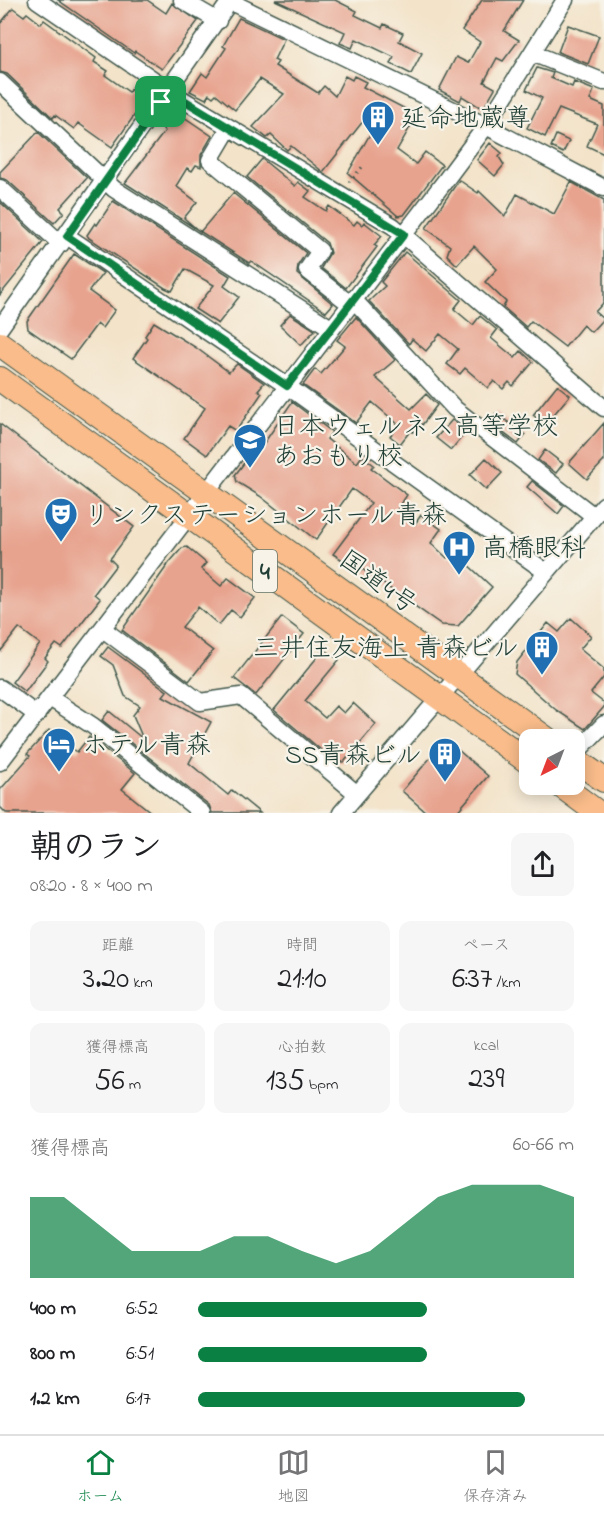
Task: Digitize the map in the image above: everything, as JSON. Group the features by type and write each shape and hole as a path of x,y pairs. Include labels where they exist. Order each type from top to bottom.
{"highway":[{"name":"国道4号","path":"0,344 533,729"},
{"name":"4","path":"0,379 519,755"},
{"path":"585,765 604,780"},
{"path":"574,795 598,813"}],"street":[{"path":"38,0 169,91 404,234 604,408"},
{"path":"182,0 218,21"},
{"path":"0,762 486,126 565,0"},
{"path":"0,328 231,1 486,126 604,188"},
{"path":"532,53 604,82"},
{"path":"0,82 114,189 331,328"},
{"path":"229,128 210,160 320,251 307,270 352,301 455,409 599,511 341,813"},
{"path":"0,188 64,240 287,386 546,572"},
{"path":"102,629 200,702 241,696 357,794"},
{"path":"0,688 37,715"},
{"path":"50,698 93,726 202,813"},
{"path":"585,745 604,724"}],"path":[{"path":"340,193 364,165"}],"building":[{"path":"58,0 147,0 166,13 172,3 198,21 162,69 135,51 134,53"},
{"path":"275,0 335,0 357,11 355,15 382,28 384,24 403,33 399,41 422,53 411,74 391,64 394,57 356,39 352,48 340,43 345,32"},
{"path":"482,0 523,0 504,31 519,40 503,61 497,58 484,82 495,88 483,109 462,96 460,101 439,90 456,57 468,63 480,42 462,30"},
{"path":"13,8 24,16 27,13 41,24 44,20 96,58 94,62 108,71 105,75 129,92 135,84 145,91 142,96 146,99 112,147 78,123 74,129 55,115 53,118 7,74 0,72 0,24"},
{"path":"239,18 284,39 274,60 278,62 275,66 318,93 324,86 335,96 345,76 352,80 354,76 366,82 363,87 417,115 397,150 416,164 425,152 442,165 404,215 398,216 348,173 374,127 364,120 323,172 291,146 287,150 271,135 267,138 253,127 284,94 260,79 235,110 216,94 213,97 209,94 206,99 190,91 202,73 207,77 226,48 223,46"},
{"path":"568,25 599,36 588,64 558,52"},
{"path":"537,68 553,73 551,78 572,87 574,82 594,90 590,100 604,106 604,154 587,146 597,124 559,109 545,137 527,128 542,98 526,90"},
{"path":"175,111 212,136 201,155 201,167 196,165 192,171 187,168 176,186 197,202 184,218 197,230 125,183 165,131 163,129"},
{"path":"38,132 87,178 60,208 64,212 54,223 7,180 0,178 0,172"},
{"path":"556,135 569,141 563,153 551,147"},
{"path":"490,143 502,153 499,157 504,165 495,176 477,160"},
{"path":"262,159 295,186 298,182 310,191 305,197 326,211 329,206 354,225 357,221 362,225 364,222 382,236 374,245 377,247 346,288 321,268 330,253 327,243 247,177"},
{"path":"459,180 478,193 479,191 505,216 517,194 554,214 571,182 604,200 604,302 595,312 603,319 591,332 583,325 565,347 531,321 526,327 503,307 506,302 485,282 497,269 474,246 457,265 447,255 450,246 426,228"},
{"path":"233,193 306,253 298,265 297,274 333,304 326,312 251,261 249,263 200,232"},
{"path":"113,201 230,276 224,286 239,297 218,324 195,309 214,285 185,269 172,291 89,238 87,235 95,223 97,225"},
{"path":"0,202 43,242 0,295"},
{"path":"405,252 461,300 454,309 473,325 480,316 497,330 491,338 515,358 521,351 533,362 513,386 509,382 503,389 494,381 488,388 465,368 460,374 447,364 458,349 440,334 426,351 412,339 409,344 369,301 385,286 381,282"},
{"path":"74,254 103,273 89,291 115,310 102,328 97,324 71,359 28,329 27,321"},
{"path":"290,314 315,330 301,345 280,325"},
{"path":"356,317 395,360 375,377 411,409 426,394 437,405 422,425 420,423 413,432 411,430 400,444 390,436 399,425 372,402 356,423 303,385 315,369 321,374 345,346 337,340"},
{"path":"154,322 195,347 229,372 237,364 264,383 258,390 262,393 236,431 228,426 207,455 184,438 205,408 133,358 147,338 145,336"},
{"path":"557,385 570,395 545,425 533,415"},
{"path":"292,402 332,432 327,439 357,463 362,456 374,465 371,468 407,495 397,510 415,524 421,515 441,529 431,543 447,558 453,551 492,587 458,626 442,625 362,569 360,571 333,554 371,503 352,489 316,540 260,496 237,482 235,475 257,446 260,449"},
{"path":"496,413 525,435 518,444 489,422"},
{"path":"452,420 467,431 451,450 436,438"},
{"path":"604,423 604,461 587,479 569,463"},
{"name":"リンクステーションホール青森","path":"0,424 134,527 110,559 116,565 94,594 100,599 62,648 56,644 45,658 48,661 25,692 12,682 40,644 19,628 0,652"},
{"path":"545,450 563,464 556,473 538,460"},
{"path":"486,458 502,473 486,490 470,475"},
{"path":"532,481 564,506 558,514 527,487"},
{"path":"187,547 206,563 201,569 221,586 228,578 255,598 240,617 231,610 219,625 198,607 182,627 213,651 189,681 122,630 169,563 182,548"},
{"path":"282,617 304,634 256,695 234,678"},
{"path":"571,618 591,636 580,649 604,669 604,677 591,693 604,703 604,707 585,729 556,710 515,674 517,662 548,623 559,632"},
{"path":"108,647 167,691 163,696 211,722 189,763 228,795 232,790 260,813 212,813 209,805 102,720 109,711 143,739 133,715 140,706 125,696 113,665 101,656"},
{"path":"324,649 339,660 305,701 325,718 336,706 344,713 353,703 376,724 344,762 334,761 274,710"},
{"name":"ホテル青森","path":"49,730 77,752 89,737 135,773 122,789 152,813 6,813 0,807 0,790 30,756 27,754"},
{"name":"SS青森ビル","path":"450,743 488,776 456,813 427,813 402,791 437,750 441,754"}],"place":[{"name":"延命地蔵尊","path":"378,146"},
{"name":"日本ウェルネス高等学校 あおもり校","path":"250,469"},
{"name":"リンクステーションホール青森","path":"61,543"},
{"name":"高橋眼科","path":"459,576"},
{"name":"三井住友海上 青森ビル","path":"542,676"},
{"name":"ホテル青森","path":"59,773"},
{"name":"SS青森ビル","path":"445,783"}],"route":[{"path":"169,91 404,234 287,386 67,236 161,102 169,91"}]}
